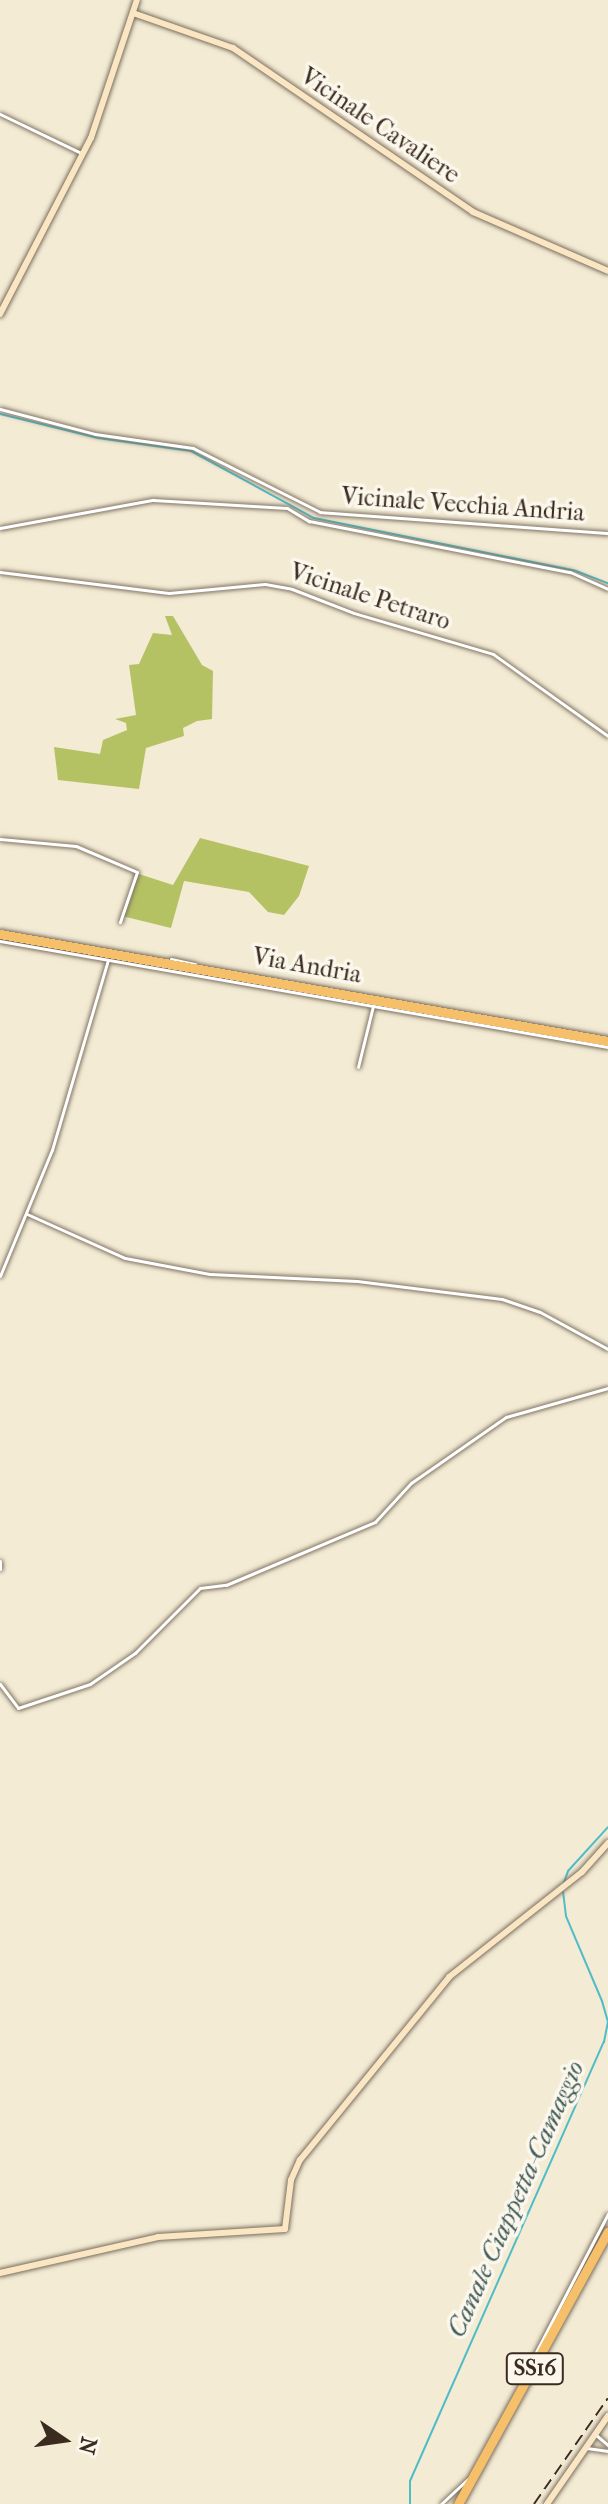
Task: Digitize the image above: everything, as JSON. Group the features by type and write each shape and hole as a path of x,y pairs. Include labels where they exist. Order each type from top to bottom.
{"highway":[{"path":"0,936 608,1042"},
{"name":"SS16","path":"460,2504 608,2231"},
{"name":"SS16","path":"460,2504 515,2416 608,2238"}],"street":[{"path":"0,314 83,154 137,0"},
{"name":"Vicinale Cavaliere","path":"133,13 233,48 473,212 608,271"},
{"path":"0,114 83,154"},
{"name":"Vicinale Vecchia Andria","path":"0,409 95,434 193,448 320,512 608,533"},
{"path":"0,528 153,500 287,508 309,521 570,572 608,589"},
{"name":"Vicinale Petraro","path":"0,572 169,593 265,584 292,589 493,654 608,736"},
{"path":"0,839 76,846 137,872 120,922"},
{"name":"Via Andria","path":"0,936 108,960 373,1006 608,1042"},
{"path":"0,1276 52,1150 108,960"},
{"path":"358,1067 373,1006"},
{"path":"27,1214 125,1258 210,1274 357,1281 502,1299 540,1312 608,1349"},
{"path":"0,1684 18,1708 90,1684 135,1653 200,1588 226,1585 375,1522 411,1483 506,1417 608,1388"},
{"path":"0,1561 0,1569"},
{"path":"0,2273 158,2237 285,2229 290,2183 300,2160 449,1977 558,1890 608,1843"},
{"path":"441,2504 470,2477 608,2214"},
{"path":"547,2504 608,2416"},
{"path":"595,2435 608,2445"},
{"path":"584,2450 608,2451"}],"green space":[{"path":"165,616 173,616 202,665 213,671 212,719 197,721 183,728 184,736 146,748 139,789 58,780 54,747 100,754 103,740 127,730 126,723 115,719 136,715 129,665 139,664 153,633 172,635"},
{"path":"200,838 309,866 299,896 284,915 268,912 249,892 184,881 171,928 122,916 139,874 173,885"}],"waterway":[{"name":"Canale Ciappetta-Camaggio","path":"0,414 98,438 191,451 314,518 576,571 608,583"},
{"name":"Canale Ciappetta-Camaggio","path":"563,1885 568,1871 608,1827"},
{"name":"Canale Ciappetta-Camaggio","path":"410,2504 410,2481 604,2042 608,2022 566,1916 563,1892"}],"railway":[{"path":"534,2504 608,2398"}]}
